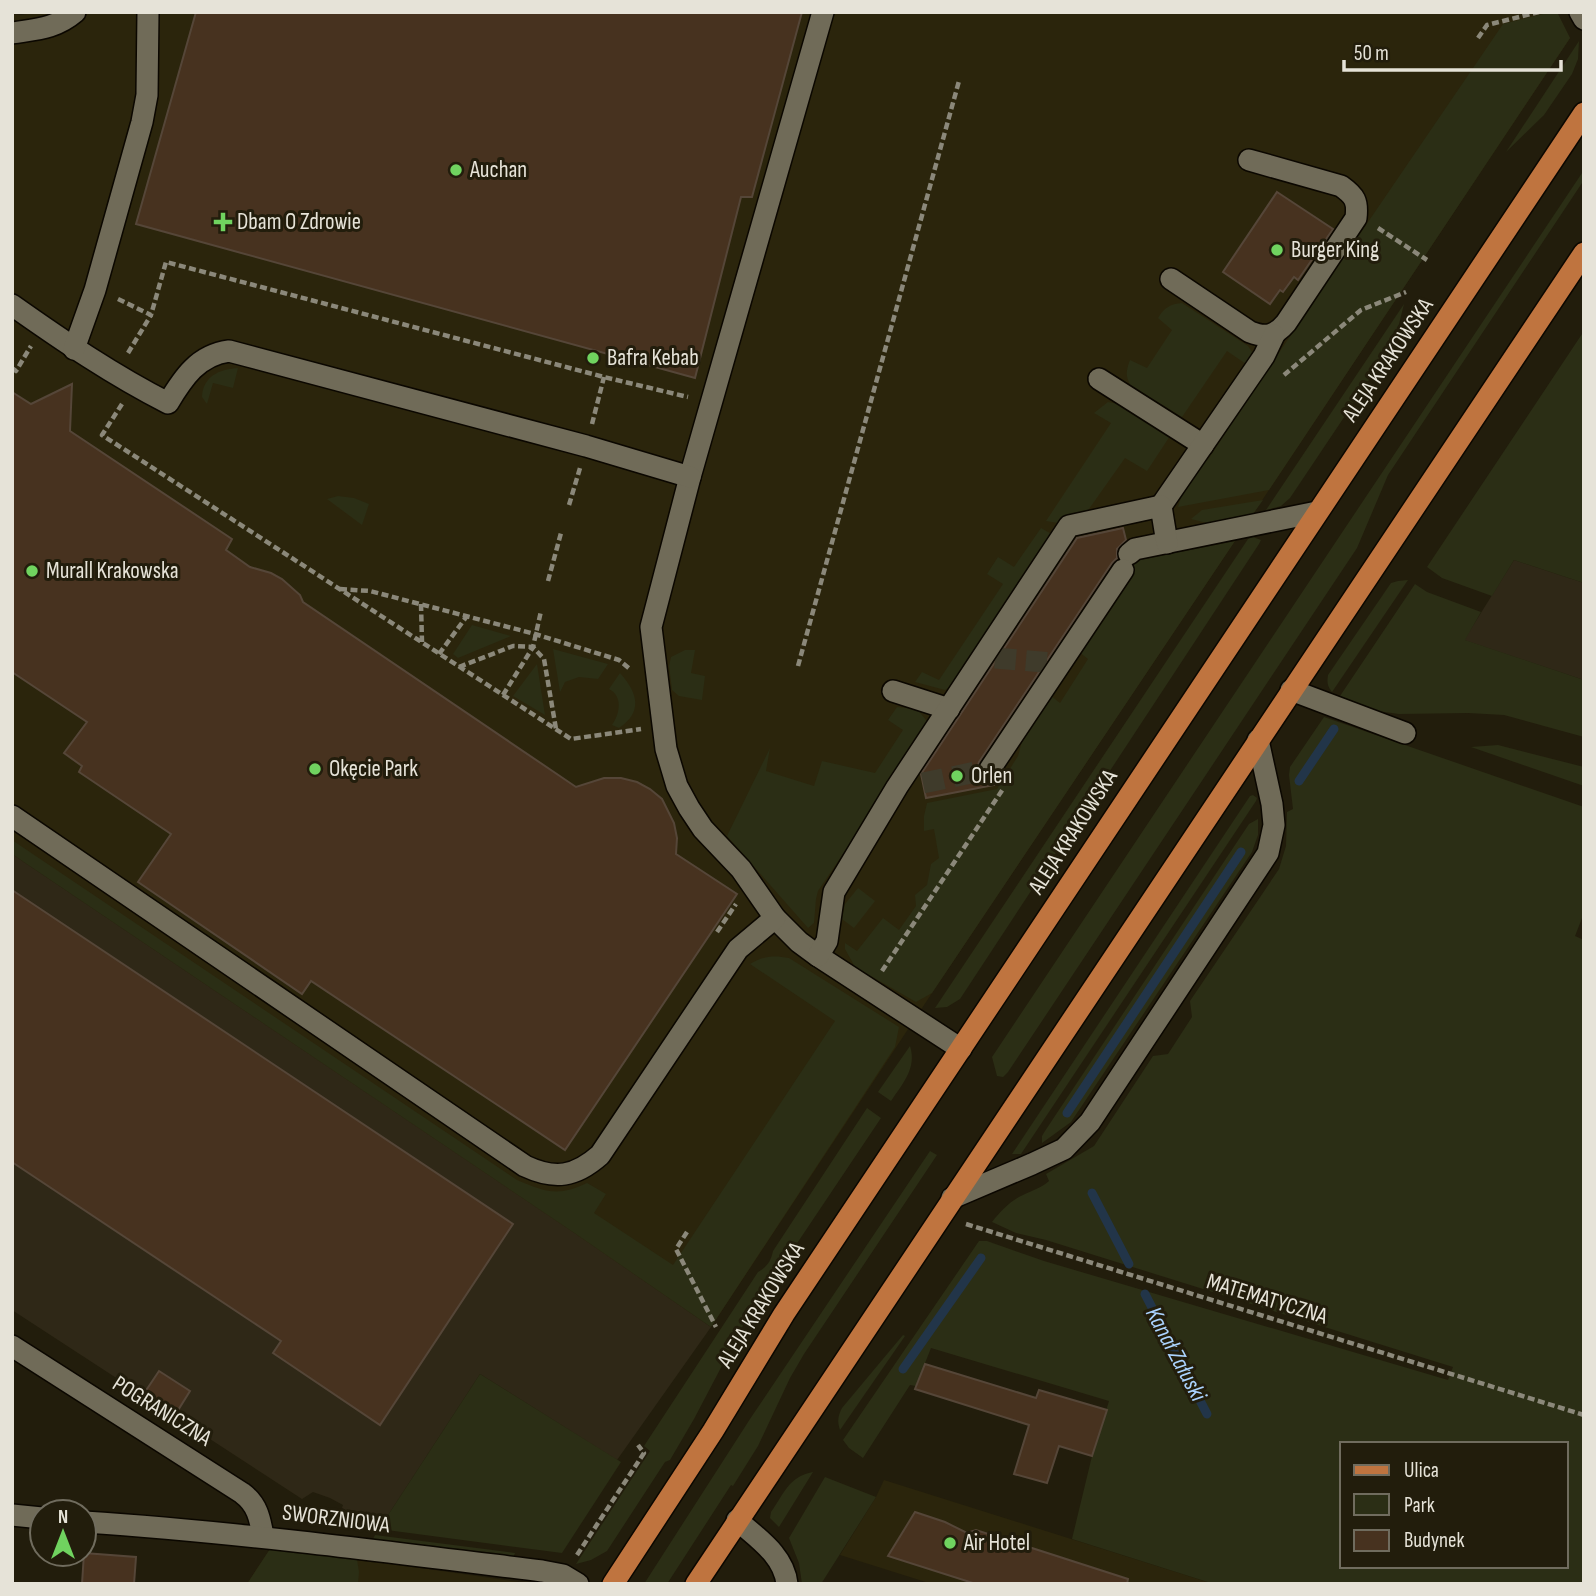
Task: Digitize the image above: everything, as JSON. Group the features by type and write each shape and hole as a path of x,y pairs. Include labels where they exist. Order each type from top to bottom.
{"main road":[{"name":"ALEJA KRAKOWSKA","path":"613,1584 713,1432 784,1314 1584,113"},
{"path":"696,1584 1584,253"}],"street":[{"path":"12,33 53,26 75,12"},
{"path":"74,349 95,290 142,122 147,95 148,12"},
{"path":"823,12 690,477 651,627 666,749 677,786 689,808 703,828 741,869 775,918 818,956 961,1049"},
{"path":"1580,12 1584,19"},
{"path":"1167,543 1161,506 1264,356 1273,335 1286,323 1356,218 1358,205 1351,194 1341,186 1249,160"},
{"path":"1171,279 1250,332 1259,336 1273,335"},
{"path":"12,305 74,349 138,388 169,403 178,387 203,359 218,352 229,351 572,442 690,477"},
{"path":"1099,379 1203,444"},
{"path":"818,956 827,941 834,892 897,787 949,709 989,658 1069,526 1161,506"},
{"path":"990,769 1057,663 1135,549 1317,512"},
{"path":"1291,690 1405,733"},
{"path":"893,691 949,709"},
{"path":"946,1207 1064,1149 1090,1122 1268,853 1274,825 1258,740"},
{"path":"897,787 923,783"},
{"path":"12,816 525,1166 551,1175 577,1171 600,1155 738,949 775,918"},
{"name":"POGRANICZNA","path":"12,1346 249,1498 259,1514 263,1536"},
{"path":"737,1520 772,1550 783,1567 788,1584"},
{"name":"SWORZNIOWA","path":"98,1523 263,1536 542,1570 563,1575 574,1574"}],"path":[{"path":"1478,38 1487,25 1539,12"},
{"path":"798,666 959,81"},
{"path":"1356,218 1370,222 1427,260"},
{"path":"122,363 151,315 166,262 694,399"},
{"path":"1251,375 1260,381 1282,377 1361,310 1406,292"},
{"path":"110,296 151,315"},
{"path":"12,368 16,371 32,344 42,350"},
{"path":"589,433 604,377"},
{"path":"112,397 122,404 102,435 556,730 571,739 645,729 643,719"},
{"path":"569,505 582,460"},
{"path":"548,581 561,533"},
{"path":"340,589 370,591 535,634 619,660 629,666 634,675"},
{"path":"421,604 422,643"},
{"path":"503,695 533,647 541,611"},
{"path":"439,654 467,616"},
{"path":"459,667 513,646 533,647 544,659 556,730"},
{"path":"717,933 739,899"},
{"name":"MATEMATYCZNA","path":"946,1207 1584,1415"},
{"path":"687,1232 676,1249 716,1327"},
{"path":"574,1574 644,1453 638,1445"}],"shaded area":[{"path":"1557,12 1570,38 711,1327 12,854 12,14"},
{"path":"1514,560 1584,583 1584,680 1464,640"},
{"path":"12,854 711,1327 617,1460 480,1374 379,1529 330,1498 313,1492 302,1499 12,1310"},
{"path":"884,1480 1214,1584 932,1584 840,1555"},
{"path":"270,1549 357,1559 532,1584 247,1584"}],"green space":[{"path":"1557,12 1570,38 1269,490 1178,507 1184,487 1194,472 1209,458 1503,24"},
{"path":"1579,41 1578,59 1572,74 1544,115 1506,152"},
{"path":"1584,170 1584,180 1388,475 1357,548 1008,1072 1003,1077 997,1076 992,1057"},
{"path":"1182,303 1248,346 1252,352 1246,364 1227,351 1182,417 1131,386 1127,373 1130,360 1147,368 1172,330 1158,318 1168,307"},
{"path":"1404,304 1397,332 1379,365 1290,498 1281,506 1266,510"},
{"path":"1584,331 1584,583 1514,560 1492,596 1442,578 1427,567"},
{"path":"238,368 233,388 213,383 207,404 202,397 209,379 219,372"},
{"path":"1108,402 1123,405 1170,436 1147,471 1125,458 1084,516 1058,523 1046,521 1111,423 1094,413"},
{"path":"338,496 369,504 362,525 327,499"},
{"path":"1263,500 1253,514 1207,523 1191,519 1202,510"},
{"path":"1041,528 1055,536 956,683 945,690 915,682 922,672 939,680 1003,584 987,574 998,557 1014,567"},
{"path":"1253,537 1261,540 1259,544 960,999 947,1007 935,1008 1248,539"},
{"path":"1235,541 932,993 916,1002 855,967 845,949 845,943 857,951 883,918 899,930 916,906 915,895 927,885 931,864 939,858 934,829 924,831 927,803 997,789 1018,756 1024,734 1050,695 1060,703 1088,659 1079,652 1134,561"},
{"path":"1408,580 1332,692 1328,675 1391,583"},
{"path":"1415,584 1427,592 1481,612 1465,640 1584,680 1584,737 1504,715 1399,714 1377,711 1340,696"},
{"path":"472,625 511,636 458,658 453,654"},
{"path":"553,649 608,664 598,679 579,677 565,682 560,692"},
{"path":"685,650 695,650 691,673 705,676 702,700 679,696 672,690 669,666 671,657"},
{"path":"537,664 545,715 513,696"},
{"path":"620,673 634,695 635,709 627,722 619,728 612,725 617,716 618,701 609,689"},
{"path":"897,707 917,709 926,720 928,728 818,891 814,923 808,928 727,836 770,748 766,771 814,786 822,761 875,773 903,730 888,720"},
{"path":"1324,717 1584,807 1584,913 1575,936 1584,940 1584,1584 1214,1584 1072,1539 1092,1456 1109,1401 931,1348 916,1386 910,1385 863,1458 843,1440 979,1241 987,1241 1044,1261 1448,1380 1453,1367 1046,1240 1016,1233 992,1222 1014,1200 1049,1181 1046,1174 1094,1146 1153,1056 1168,1054 1192,1017 1190,1001 1279,869 1286,846 1287,812 1293,809 1290,767"},
{"path":"1498,745 1584,767 1584,786 1471,747"},
{"path":"1250,796 1257,798 1256,801 1021,1154 1012,1154"},
{"path":"1258,819 1258,835 1252,852 1071,1122 1042,1143 1045,1131 1249,824"},
{"path":"12,840 517,1180 552,1191 568,1190 587,1183 606,1194 594,1213 673,1265 835,1021 750,964 769,957 789,958 899,1027 895,1047 711,1327 12,854"},
{"path":"858,888 875,901 854,928 842,919 845,904"},
{"path":"910,1046 910,1068 891,1101 878,1092"},
{"path":"867,1108 881,1118 747,1318 670,1460 665,1462 607,1551 591,1560 576,1564 650,1451 644,1446 758,1272 768,1263 773,1251"},
{"path":"930,1151 937,1155 804,1354 758,1446 733,1486 731,1485 667,1584 644,1584 750,1419"},
{"path":"903,1335 905,1336 840,1430 838,1419 842,1408"},
{"path":"480,1374 621,1462 562,1553 379,1529"},
{"path":"813,1472 779,1527 770,1518 771,1512 798,1477"},
{"path":"825,1477 876,1497 821,1584 802,1584 799,1563 789,1538"},
{"path":"375,1535 515,1553 513,1558 372,1541"},
{"path":"270,1549 357,1559 358,1584 247,1584"}],"building":[{"name":"Auchan","path":"196,12 802,12 752,197 741,197 695,378 136,224"},
{"name":"Burger King","path":"1277,192 1333,229 1298,280 1294,277 1270,304 1223,272"},
{"name":"Okęcie Park","path":"72,384 70,431 232,539 226,550 250,567 282,579 300,595 303,602 576,787 604,778 621,778 650,789 662,799 674,823 676,854 737,894 565,1150 311,981 302,994 138,882 171,834 79,772 82,766 64,753 87,722 12,672 12,392 31,404"},
{"path":"1123,528 1126,540 1117,549 1117,558 979,762 979,775 983,780 993,781 994,785 926,798 921,774 1077,538"},
{"path":"12,890 513,1224 380,1425 273,1353 281,1341 12,1162"},
{"path":"925,1364 1036,1398 1039,1390 1107,1410 1092,1456 1059,1446 1047,1483 1014,1474 1029,1425 915,1389"},
{"path":"159,1371 190,1391 175,1415 143,1395"},
{"path":"915,1512 967,1533 976,1530 1128,1579 1127,1584 976,1584 888,1556"},
{"path":"98,1554 136,1557 134,1584 82,1584 83,1568 98,1568"}],"waterway":[{"path":"1299,781 1334,729"},
{"path":"1067,1113 1241,852"},
{"name":"Kanał Załuski","path":"1092,1193 1129,1264"},
{"path":"903,1369 981,1258"},
{"name":"Kanał Załuski","path":"1145,1294 1207,1414"}],"tunnel":[{"path":"995,658 1054,663"},
{"path":"923,783 990,769"}],"place":[{"name":"Auchan","path":"456,170"},
{"name":"Dbam O Zdrowie","path":"223,222"},
{"name":"Burger King","path":"1277,250"},
{"name":"Bafra Kebab","path":"593,358"},
{"name":"Murall Krakowska","path":"32,571"},
{"name":"Okęcie Park","path":"315,769"},
{"name":"Orlen","path":"957,776"},
{"name":"Air Hotel","path":"950,1543"}]}
